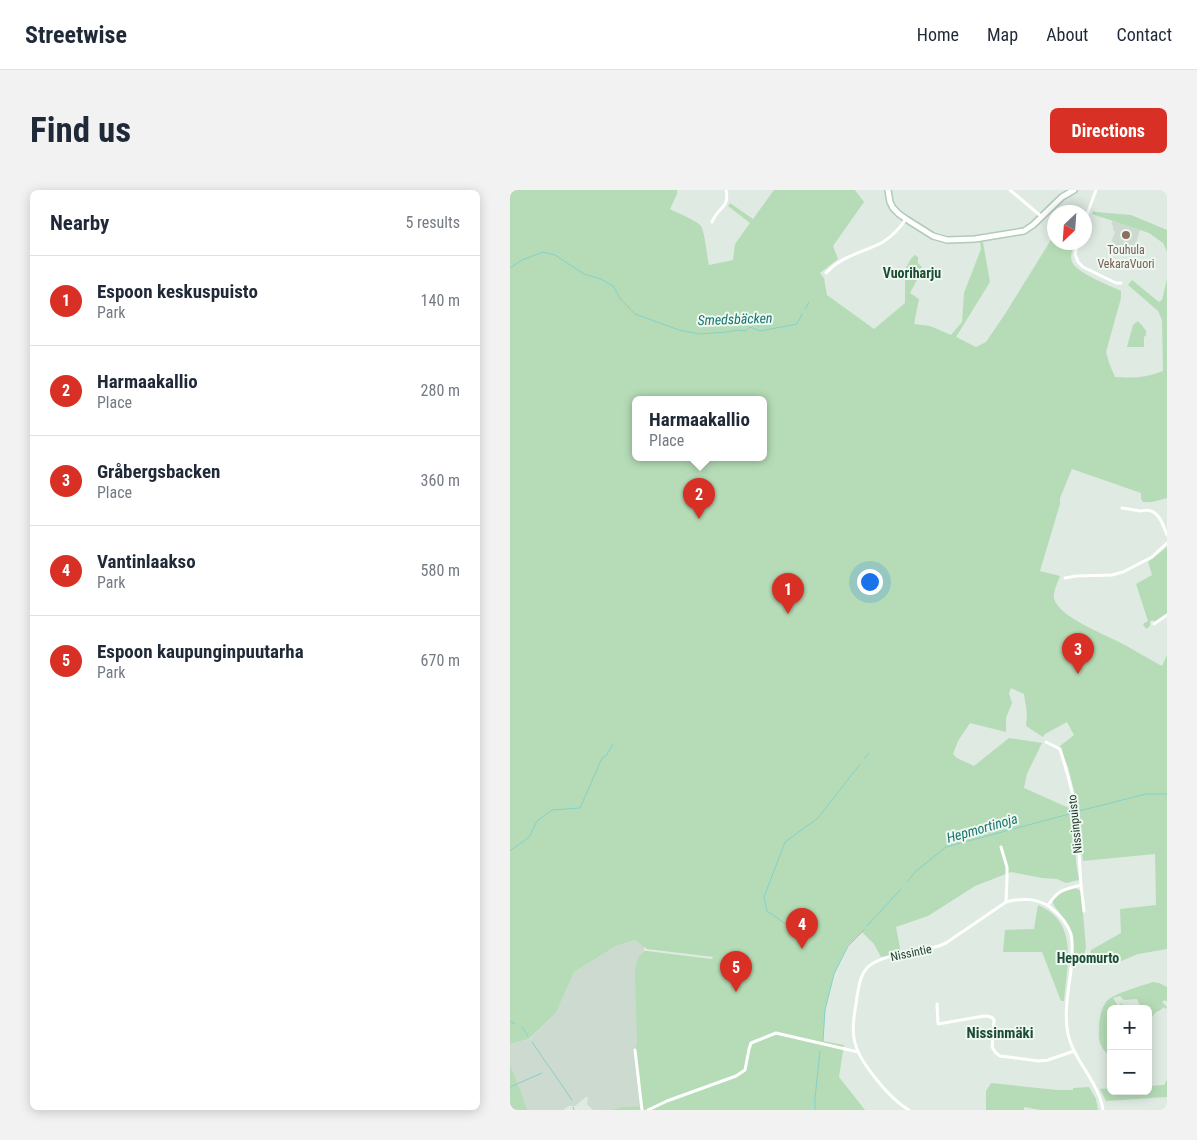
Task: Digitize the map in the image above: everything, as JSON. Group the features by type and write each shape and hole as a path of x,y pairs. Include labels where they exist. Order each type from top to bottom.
{"street":[{"path":"712,222 716,214 726,203 726,190"},
{"path":"888,190 893,208 906,220 933,236 946,240 975,239 1024,231 1042,217 1062,197 1074,190"},
{"path":"1010,190 1042,217"},
{"path":"1091,205 1096,190"},
{"path":"826,273 842,259 866,250 886,239 906,220"},
{"path":"1075,250 1081,265 1086,269 1116,283 1120,283"},
{"path":"1122,508 1141,511 1151,510 1156,513 1167,535"},
{"path":"1065,578 1076,576 1112,576 1152,557 1167,543"},
{"path":"1154,624 1167,615"},
{"name":"Nissinpuisto","path":"1046,742 1060,749 1076,808 1084,911"},
{"path":"1001,847 1007,867 1006,902"},
{"path":"1081,885 1061,890 1048,905 1063,918 1071,934 1072,952 1067,1012 1069,1038 1074,1051 1098,1093 1103,1110"},
{"name":"Nissintie","path":"909,1110 886,1091 855,1045 856,1008 860,980 868,967 881,959 940,946 1006,902 1031,900 1048,905"},
{"path":"937,1004 938,1024 984,1016 992,1017 994,1020 992,1046 996,1054 1000,1056 1039,1061 1048,1060 1074,1051"},
{"path":"648,1110 667,1101 736,1076 745,1070 751,1043 776,1033 858,1052"},
{"path":"635,1050 642,1110"}],"shaded area":[{"name":"Touhula VekaraVuori","path":"1113,221 1140,230 1133,254 1121,250 1113,243 1112,240 1115,232 1111,224"},
{"path":"635,940 644,946 644,951 639,956 637,1042 635,1050 641,1106 593,1110 587,1104 588,1097 586,1097 575,1106 568,1106 563,1110 526,1110 510,1068 510,1044 530,1039 556,1013 574,972 616,946"}],"green space":[{"path":"510,190 677,190 670,209 701,226 709,265 733,260 735,244 750,223 728,206 730,203 753,219 774,190 855,190 864,202 833,246 838,259 820,273 824,278 827,295 874,329 905,303 905,280 899,280 900,274 915,255 918,257 918,263 922,267 920,280 917,280 910,293 919,299 914,324 930,326 951,335 962,322 964,293 981,249 980,242 983,242 990,282 956,337 976,347 986,342 1047,246 1047,250 1072,250 1072,262 1080,271 1121,291 1121,298 1106,352 1115,377 1139,377 1163,371 1162,320 1158,311 1128,285 1132,280 1159,302 1162,300 1167,279 1167,498 1143,502 1141,493 1072,469 1060,498 1060,504 1040,571 1060,576 1054,598 1057,605 1074,619 1162,666 1167,655 1167,949 1138,954 1119,962 1092,960 1090,956 1091,950 1121,933 1120,909 1156,905 1155,854 1083,861 1077,812 1078,806 1068,767 1060,746 1074,735 1067,722 1043,737 1026,726 1027,714 1024,694 1011,688 1009,693 1012,703 1006,718 1006,732 970,723 958,741 953,754 974,766 1009,738 1042,743 1027,774 1024,788 1074,812 1076,862 1079,880 1066,883 1057,879 1011,872 975,886 928,916 896,927 901,953 881,957 874,944 862,932 848,945 834,974 825,1010 823,1041 844,1045 839,1077 865,1110 611,1110 621,1107 641,1106 635,1050 637,1042 635,969 639,956 644,951 647,951 712,959 713,957 647,949 635,940 616,946 574,972 556,1013 529,1039 510,1044"},
{"path":"1093,211 1131,215 1167,230 1167,252 1163,243 1149,233 1092,214"},
{"path":"1138,321 1146,330 1144,347 1127,347 1133,325"},
{"path":"1167,547 1167,613 1158,621 1152,620 1150,626 1146,629 1143,624 1148,621 1136,584 1152,575 1148,562"},
{"path":"1075,888 1081,891 1086,947 1084,955 1073,965 1071,931 1055,907 1053,900 1058,895"},
{"path":"1038,905 1051,913 1060,922 1065,933 1068,959 1064,1001 1061,1001 1042,952 1003,952 1005,930 1034,929"},
{"path":"1153,982 1159,983 1167,987 1167,1002 1165,1000 1162,1002 1167,1007 1165,1009 1164,1007 1162,1008 1152,1017 1152,1005 1140,1005 1137,999 1124,1000 1120,996 1113,998 1117,1005 1107,1005 1107,1053 1100,1044 1099,1037 1100,1018 1104,1005 1110,999 1128,990"},
{"path":"510,1065 519,1087 527,1110 510,1110"},
{"path":"1167,1080 1167,1097 1106,1101 1100,1089 1107,1088 1107,1095 1152,1095 1152,1086 1164,1085"},
{"path":"991,1083 1057,1090 1089,1087 1096,1099 1098,1110 1040,1110 1024,1107 1024,1110 986,1110 986,1091"}],"waterway":[{"name":"Smedsbäcken","path":"510,268 522,260 543,252 555,255 584,274 601,279 613,286 621,300 635,314 679,330 700,334 745,331 750,327 760,331 797,324 802,314"},
{"name":"Smedsbäcken","path":"805,309 809,302"},
{"path":"510,851 529,837 537,821 552,810 580,808 602,758 606,756 613,744"},
{"path":"864,759 869,753"},
{"path":"806,938 767,911 764,897 785,842 818,818 860,764"},
{"name":"Hepmortinoja","path":"1079,811 1146,794 1167,794"},
{"name":"Hepmortinoja","path":"908,881 916,871 946,847 1073,813"},
{"name":"Hepmortinoja","path":"867,926 901,889"},
{"name":"Hepmortinoja","path":"823,1041 825,1010 834,974 848,946 864,930"},
{"path":"510,1021 515,1024"},
{"path":"522,1027 528,1036"},
{"path":"532,1042 572,1100"},
{"name":"Hepmortinoja","path":"815,1110 820,1051"},
{"path":"510,1087 542,1073"}],"place":[{"name":"Touhula VekaraVuori","path":"1126,235"},
{"name":"Harmaakallio","path":"699,519"},
{"name":"Espoon keskuspuisto","path":"788,614"},
{"name":"Gråbergsbacken","path":"1078,674"},
{"name":"Vantinlaakso","path":"802,949"},
{"name":"Espoon kaupunginpuutarha","path":"736,992"}],"district":[{"name":"Vuoriharju","path":"912,273"},
{"name":"Hepomurto","path":"1088,958"},
{"name":"Nissinmäki","path":"1000,1033"}]}
